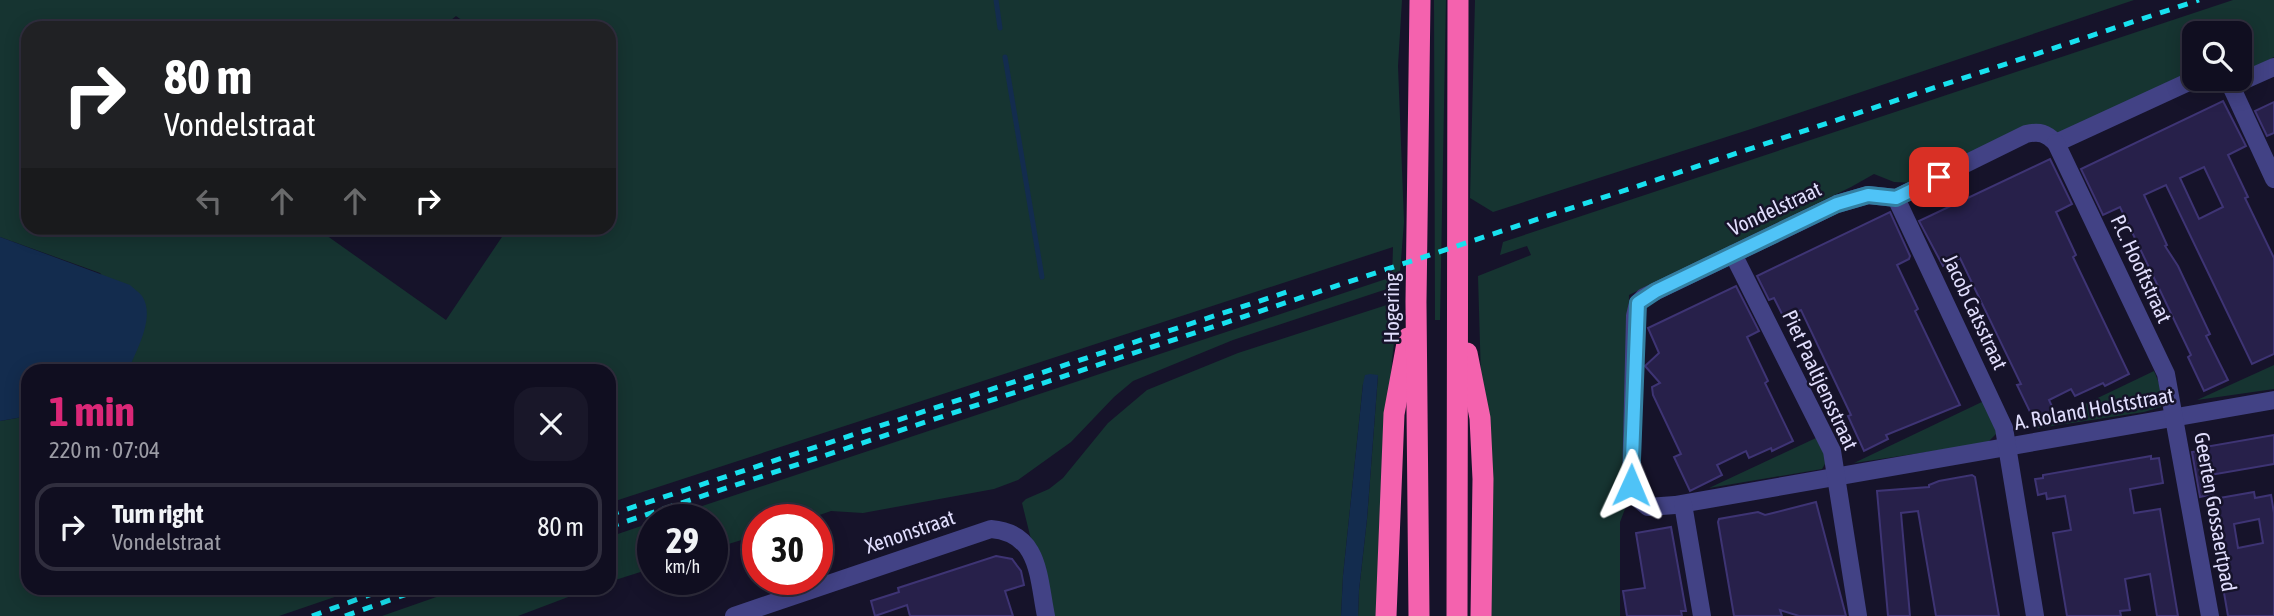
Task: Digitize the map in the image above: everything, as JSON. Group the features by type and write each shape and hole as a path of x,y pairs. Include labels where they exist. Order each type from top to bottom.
{"highway":[{"name":"Hogering","path":"1419,616 1416,302 1420,0"},
{"path":"1457,616 1458,0"},
{"path":"1386,616 1394,414 1416,302"},
{"path":"1458,303 1480,418 1483,479 1481,616"}],"street":[{"path":"2252,74 2274,67"},
{"path":"2056,143 2182,85"},
{"path":"2231,91 2274,179"},
{"name":"Vondelstraat","path":"1683,503 1648,507 1636,498 1631,485 1636,316 1638,303 1644,297 1837,204 1868,195 1896,198 2026,134 2038,131 2048,135 2056,143"},
{"name":"P.C. Hooftstraat","path":"2056,143 2166,374 2175,417"},
{"name":"Jacob Catsstraat","path":"1896,198 2004,428 2007,447"},
{"name":"Piet Paaltjensstraat","path":"1733,254 1832,451 1838,475 1858,616"},
{"name":"A. Roland Holststraat","path":"2035,616 2007,447 2274,400"},
{"name":"Geerten Gossaertpad","path":"2175,417 2210,616"},
{"path":"1702,616 1683,503 2007,447"},
{"name":"Xenonstraat","path":"734,616 990,529 1004,530 1028,545 1034,558 1046,616"}],"green space":[{"path":"0,0 1402,0 1398,66 1404,222 1399,285 1233,340 1133,381 1071,442 1018,480 994,489 863,513 833,511 833,504 742,504 742,540 728,544 728,504 708,504 1392,277 1393,247 616,501 616,364 131,364 145,326 100,273 0,237"},
{"path":"1434,0 1446,0 1440,320 1435,320"},
{"path":"1475,0 2134,0 1748,130 1493,212 1470,198"},
{"path":"2233,0 2274,0 2274,57 2252,69 2252,21 2182,21 2182,77 2062,135 2046,126 1914,183 1894,182 1874,174 1629,295 1627,504 1620,522 1620,616 1488,616 1478,276 1531,255 1527,246 1500,255 1503,242"},
{"path":"1399,301 1392,360 1378,616 1358,616 1378,375 1363,384 1341,616 1050,616 1022,503 1049,489 1063,478 1108,423 1147,390 1238,353"},
{"path":"2274,365 2274,389 2197,400"},
{"path":"2154,371 2164,395 2161,407 2033,429"},
{"path":"1986,400 1997,424 1996,434 1987,443 1854,463"},
{"path":"21,417 21,595 340,595 279,616 0,616 0,421"},
{"path":"1816,438 1828,459 1822,469 1709,488"},
{"path":"637,527 637,573 616,580 616,535"},
{"path":"442,595 574,595 518,616 382,616"}],"water":[{"path":"0,237 130,285 141,295 146,304 146,324 131,364 21,364 21,417 0,421"},
{"path":"1365,375 1378,375 1358,616 1341,616 1363,384"}],"building":[{"path":"2223,101 2246,146 2228,155 2274,258 2274,354 2252,364 2166,185 2144,195 2167,245 2165,246 2178,266 2210,334 2206,336 2228,380 2204,391 2188,357 2191,355 2120,207 2103,215 2081,169","holes":["2204,167 2223,207 2199,219 2180,178"]},
{"path":"2274,102 2274,133 2267,136 2255,111"},
{"path":"2050,159 2072,204 2056,212 2076,255 2073,257 2129,374 2075,396 2071,389 2049,400 2054,411 2034,420 2017,385 2021,384 1960,258 1943,266 1919,221"},
{"path":"1890,212 1910,256 1897,265 1918,309 1915,311 1960,405 1886,435 1888,439 1864,451 1848,416 1851,415 1801,310 1784,318 1774,298 1769,300 1757,276"},
{"path":"1736,286 1759,331 1747,337 1768,381 1765,383 1793,441 1749,458 1746,451 1717,465 1722,475 1690,491 1674,457 1681,454 1653,395 1652,387 1660,383 1645,366 1659,353 1648,328"},
{"path":"2274,435 2274,464 2210,475 2213,494 2200,497 2192,452 2199,451 2199,448"},
{"path":"2151,456 2151,459 2159,458 2163,483 2130,489 2134,513 2160,509 2178,616 2157,616 2150,574 2125,579 2130,610 2120,611 2121,616 2067,616 2053,533 2071,530 2065,496 2047,499 2046,493 2038,495 2035,479 2043,478 2043,475"},
{"path":"1972,475 1975,477 1999,616 1936,616 1918,511 1901,513 1910,616 1888,616 1877,491 1929,487 1939,481"},
{"path":"2254,492 2255,498 2271,495 2274,513 2274,616 2228,616 2208,500","holes":["2259,519 2263,543 2238,548 2234,524"]},
{"path":"1816,502 1846,616 1799,616 1780,610 1782,616 1734,616 1719,519 1758,512 1765,515"},
{"path":"1671,527 1686,611 1681,611 1682,616 1627,616 1623,591 1645,588 1636,533"},
{"path":"996,556 1012,559 1021,571 1024,585 1005,591 1013,616 910,616 907,605 875,616 871,601 899,592 898,588"}],"waterway":[{"path":"996,0 1000,28"},
{"path":"1005,57 1042,277"}],"railway":[{"path":"616,525 2199,0"},
{"path":"616,513 1287,292"},
{"path":"312,616 369,595"},
{"path":"345,616 404,595"}],"route":[{"path":"1631,485 1638,303 1656,291 1837,204 1868,195 1896,198 1939,177"}]}
